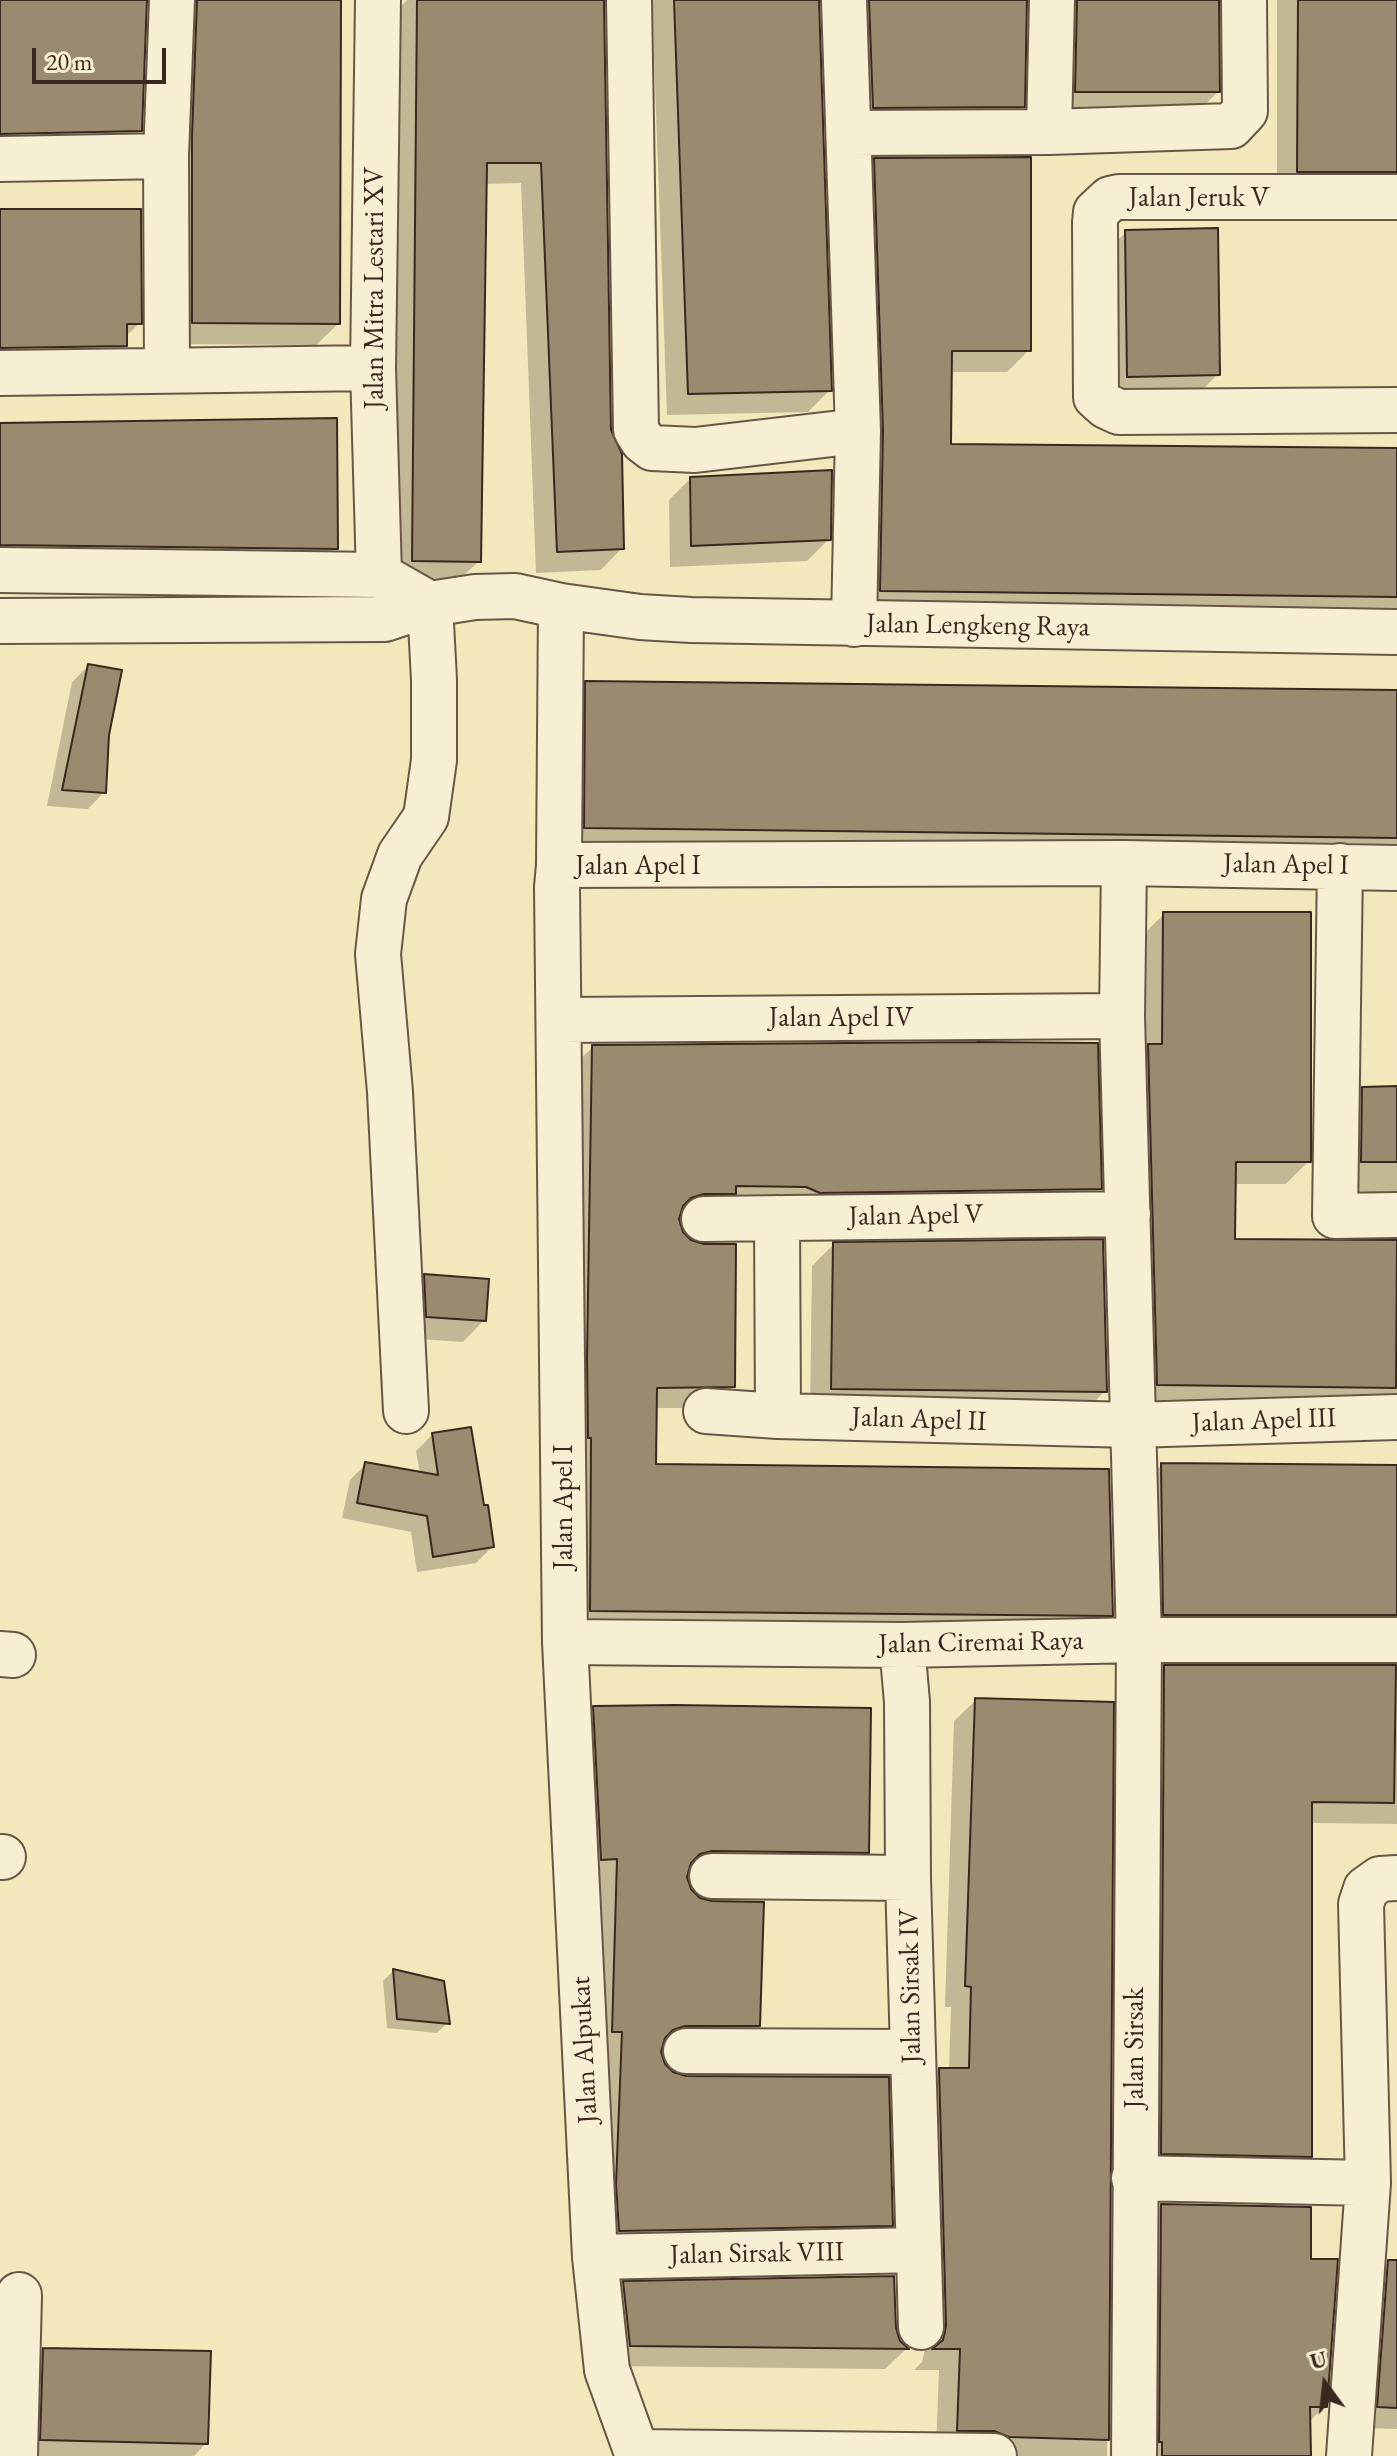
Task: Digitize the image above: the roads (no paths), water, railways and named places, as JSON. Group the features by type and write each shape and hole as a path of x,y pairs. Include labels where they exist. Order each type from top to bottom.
{"street":[{"path":"167,370 166,156 172,0"},
{"name":"Jalan Mitra Lestari XV","path":"378,0 373,368 379,575"},
{"path":"629,0 636,430 652,448 695,450 858,431"},
{"path":"844,0 858,431 854,624"},
{"path":"1049,132 1052,0"},
{"path":"849,133 1049,132 1231,126 1245,111 1244,0"},
{"path":"0,159 166,156"},
{"name":"Jalan Jeruk V","path":"1397,197 1110,199 1096,212 1095,223 1096,397 1119,412 1397,410"},
{"path":"0,373 373,368"},
{"path":"0,570 379,575 430,604"},
{"name":"Jalan Lengkeng Raya","path":"430,604 495,596 691,620 1397,632"},
{"path":"0,621 385,619 430,604"},
{"path":"406,1411 390,1092 378,954 384,899 400,855 426,817 434,760 430,604"},
{"path":"559,865 561,606"},
{"name":"Jalan Apel I","path":"565,1642 559,865 1124,863 1397,868"},
{"name":"Jalan Sirsak","path":"1124,863 1122,1016 1139,1640 1134,2456"},
{"path":"1340,866 1335,1216 1397,1215"},
{"name":"Jalan Apel IV","path":"561,1020 1122,1016"},
{"name":"Jalan Apel V","path":"704,1219 1128,1214"},
{"path":"777,1218 778,1416"},
{"name":"Jalan Apel II","path":"706,1411 778,1416 1132,1425"},
{"name":"Jalan Apel III","path":"1132,1425 1397,1417"},
{"name":"Jalan Ciremai Raya","path":"565,1642 902,1645 1139,1640 1397,1640"},
{"name":"Jalan Alpukat","path":"565,1642 595,2257 607,2370 638,2454"},
{"name":"Jalan Sirsak IV","path":"902,1645 907,1702 908,1878 921,2327"},
{"path":"712,1876 908,1878"},
{"path":"1349,2456 1368,2183 1361,1904 1366,1889 1380,1879 1397,1878"},
{"path":"686,2051 913,2052"},
{"path":"1134,2178 1368,2183"},
{"name":"Jalan Sirsak VIII","path":"595,2257 919,2250"},
{"path":"15,2456 19,2295"},
{"path":"638,2454 994,2456"}]}
